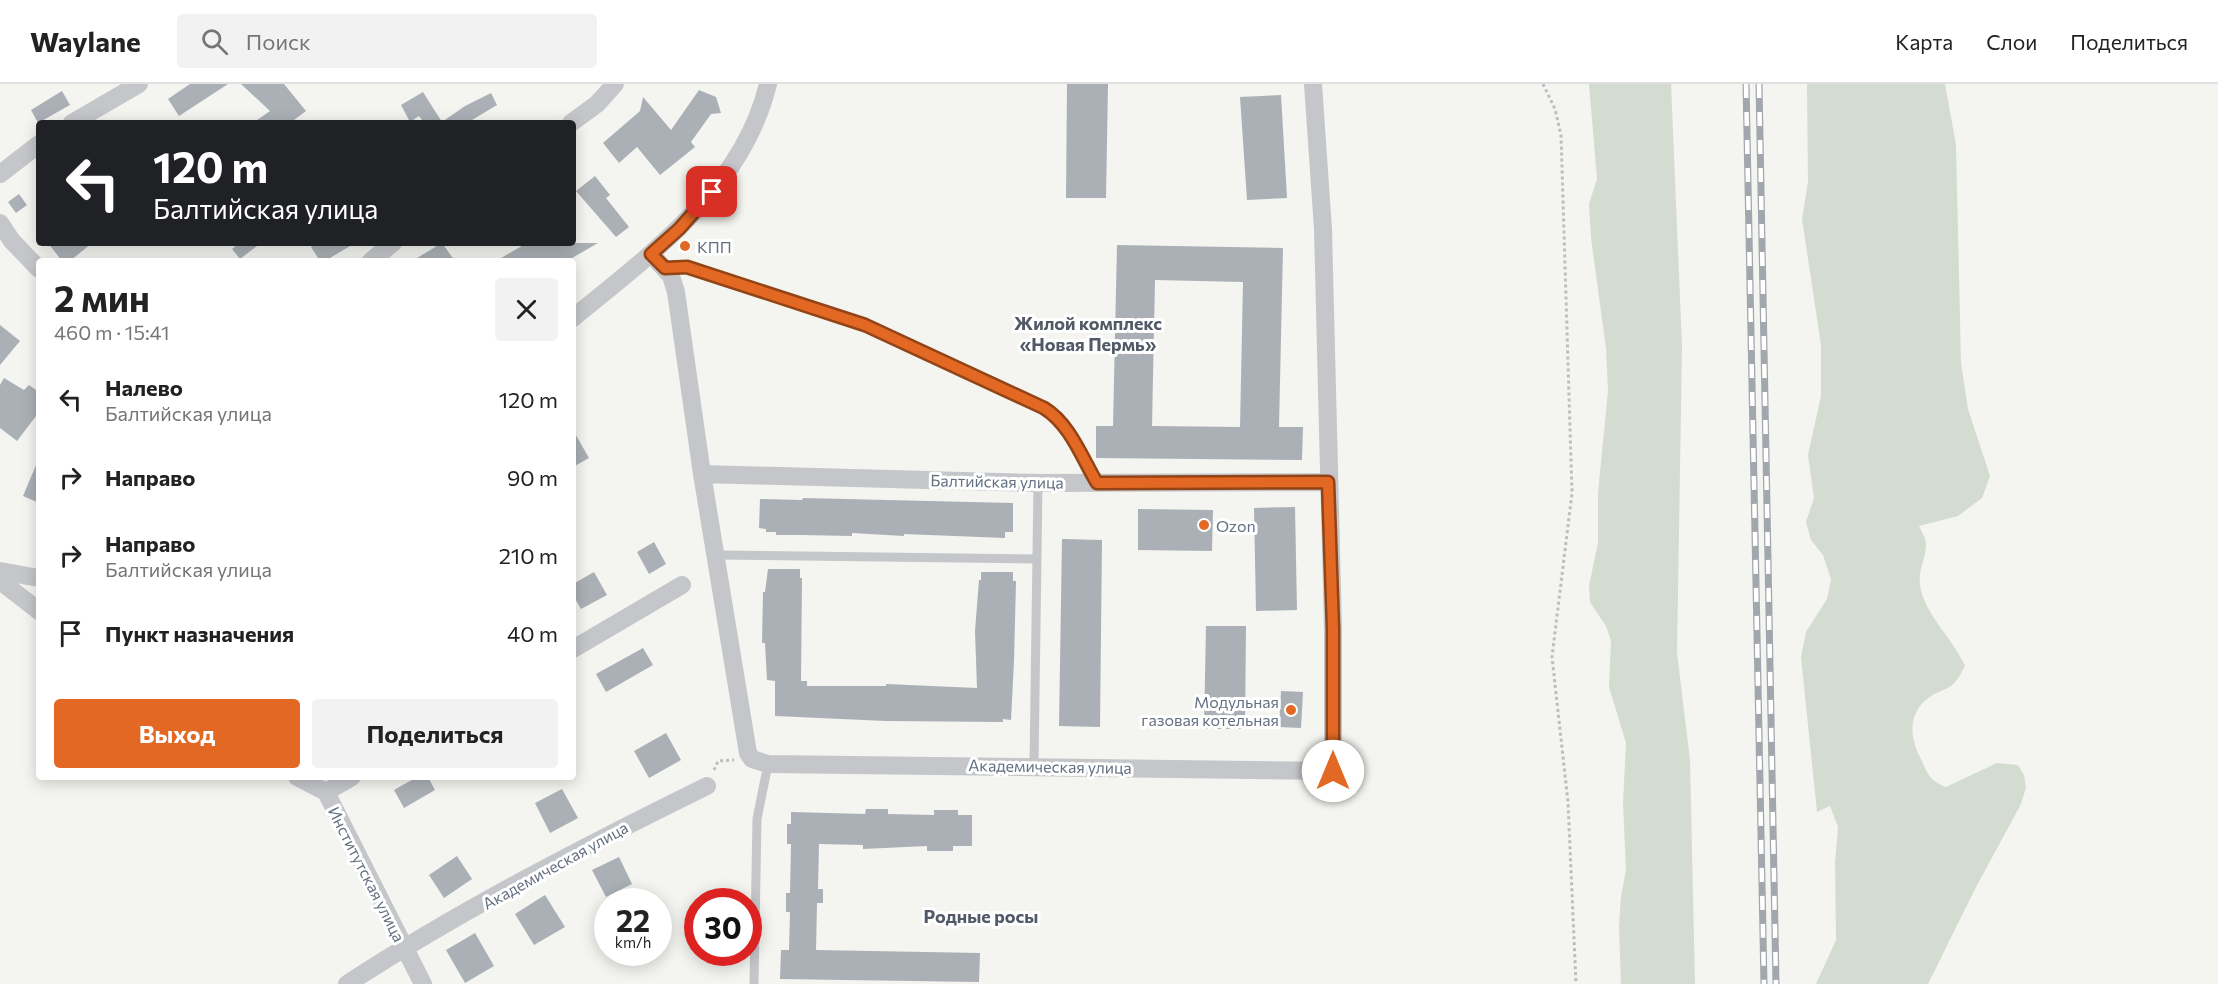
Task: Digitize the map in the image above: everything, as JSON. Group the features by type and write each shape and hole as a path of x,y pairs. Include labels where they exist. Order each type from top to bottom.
{"street":[{"path":"77,120 139,84"},
{"path":"575,120 597,104 615,84"},
{"path":"576,316 651,254 690,217 720,181 756,119 768,84"},
{"path":"1313,84 1323,229 1328,482"},
{"path":"0,174 36,146"},
{"path":"0,223 12,241 36,266"},
{"path":"375,258 389,246"},
{"path":"651,254 665,268 676,292 702,474 748,753 760,762"},
{"name":"Балтийская улица","path":"702,474 1038,483 1328,482"},
{"name":"Академическая улица","path":"760,762 1333,771 1333,628 1328,482"},
{"path":"0,571 36,577"},
{"path":"0,581 36,609"},
{"path":"576,647 682,585"},
{"name":"Институтская улица","path":"303,780 326,792 423,984"},
{"path":"326,792 347,780"},
{"name":"Академическая улица","path":"347,984 403,947 633,823 707,786"}],"lane":[{"path":"665,268 687,267 865,325 1044,408 1054,414 1065,428 1097,483"},
{"path":"1034,766 1038,483"},
{"path":"716,555 1037,559"},
{"path":"754,984 760,762"}],"path":[{"path":"1543,84 1556,109 1561,135 1572,413 1572,493 1552,657 1568,802 1576,984"},
{"path":"707,786 718,761 760,762"}],"shaded area":[{"path":"1589,84 1671,84 1682,346 1677,653 1690,760 1695,984 1621,984 1619,927 1626,869 1623,803 1626,743 1609,687 1611,641 1606,626 1590,602 1589,586 1598,543 1598,493 1608,391 1606,348 1591,238 1589,204 1597,179"},
{"path":"1807,84 1945,84 1956,145 1961,363 1968,409 1990,476 1982,498 1958,516 1919,526 1926,544 1920,573 1922,594 1931,613 1965,666 1953,684 1923,702 1915,716 1913,732 1916,749 1927,772 1940,785 1946,787 1997,763 2018,765 2024,775 2026,788 2020,806 1976,887 1928,984 1816,984 1836,940 1835,862 1838,827 1830,806 1817,812 1801,657 1806,632 1827,599 1831,579 1823,555 1811,540 1806,522 1814,498 1808,455 1821,396 1821,345 1802,219 1808,182"}],"building":[{"path":"190,84 228,84 179,116 168,99"},
{"path":"241,84 284,84 306,111 294,120 257,120 270,111"},
{"path":"1067,84 1108,84 1106,198 1066,198"},
{"path":"699,90 716,97 721,113 711,114 691,142 695,147 660,175 637,147 619,163 603,143 640,111 643,97 671,130"},
{"path":"62,91 70,105 43,120 36,120 31,110"},
{"path":"423,92 441,120 422,120 419,116 409,120 401,105"},
{"path":"491,93 497,105 472,120 445,120 465,106"},
{"path":"1281,95 1287,198 1247,200 1240,97"},
{"path":"595,176 610,195 606,198 629,227 616,237 576,191"},
{"path":"19,194 27,205 16,213 8,202"},
{"path":"576,243 598,243 572,258 501,258 522,246 576,246"},
{"path":"1117,245 1283,248 1279,427 1303,427 1302,460 1096,458 1096,426 1113,426","holes":["1155,280 1243,282 1240,427 1152,426"]},
{"path":"50,246 88,246 74,258 60,258"},
{"path":"236,246 257,246 241,258 232,249"},
{"path":"350,246 330,258 318,258 311,247"},
{"path":"437,246 444,246 453,258 417,258"},
{"path":"0,325 20,341 0,365"},
{"path":"4,378 24,390 29,385 36,390 36,416 17,441 0,428 0,385"},
{"path":"576,435 589,458 576,465"},
{"path":"36,465 36,502 23,496"},
{"path":"803,498 1013,503 1013,532 1005,532 1005,538 852,533 852,536 776,535 776,532 766,532 766,529 759,528 760,499 802,500"},
{"path":"1295,507 1297,610 1256,611 1254,508"},
{"path":"1138,509 1213,510 1212,551 1138,550"},
{"path":"1062,539 1102,540 1100,727 1059,726"},
{"path":"654,542 666,564 649,574 637,552"},
{"path":"768,569 800,569 800,578 802,578 801,681 807,681 807,686 886,686 886,684 977,688 975,631 981,572 1013,572 1013,581 1016,581 1011,720 1003,719 1003,722 886,721 775,716 775,681 767,680 765,643 762,643 763,592 765,592"},
{"path":"594,572 607,595 581,609 576,600 576,582"},
{"path":"1206,626 1246,626 1245,729 1204,729"},
{"path":"643,648 653,665 606,692 596,674"},
{"name":"Модульная газовая котельная","path":"1281,691 1303,692 1301,728 1279,727"},
{"path":"666,733 681,760 649,778 634,751"},
{"path":"412,780 430,780 435,790 404,808 394,790"},
{"path":"562,789 578,818 550,833 535,803"},
{"path":"866,809 888,809 888,814 934,815 934,810 958,810 958,815 972,815 972,846 953,846 953,851 927,851 927,846 863,849 863,845 819,844 818,889 823,889 823,903 817,903 816,950 980,953 979,982 780,979 781,950 789,950 790,912 786,912 786,893 790,893 791,844 787,844 787,824 791,824 791,812 865,814"},
{"path":"457,856 472,879 444,898 429,875"},
{"path":"619,857 632,884 624,888 601,888 592,870"},
{"path":"545,895 565,927 534,945 515,914"},
{"path":"475,933 494,966 465,983 446,950"}],"railway":[{"path":"1746,84 1764,984"},
{"path":"1759,84 1776,984"}],"place":[{"name":"КПП","path":"685,246"},
{"name":"Ozon","path":"1204,525"},
{"name":"Модульная газовая котельная","path":"1291,710"}],"district":[{"name":"Жилой комплекс «Новая Пермь»","path":"1088,333"},
{"name":"Родные росы","path":"981,916"}],"route":[{"path":"712,192 679,229 651,254 665,268 687,267 865,325 902,340 1044,408 1054,414 1065,428 1097,483 1328,482 1333,628 1333,771"}]}
